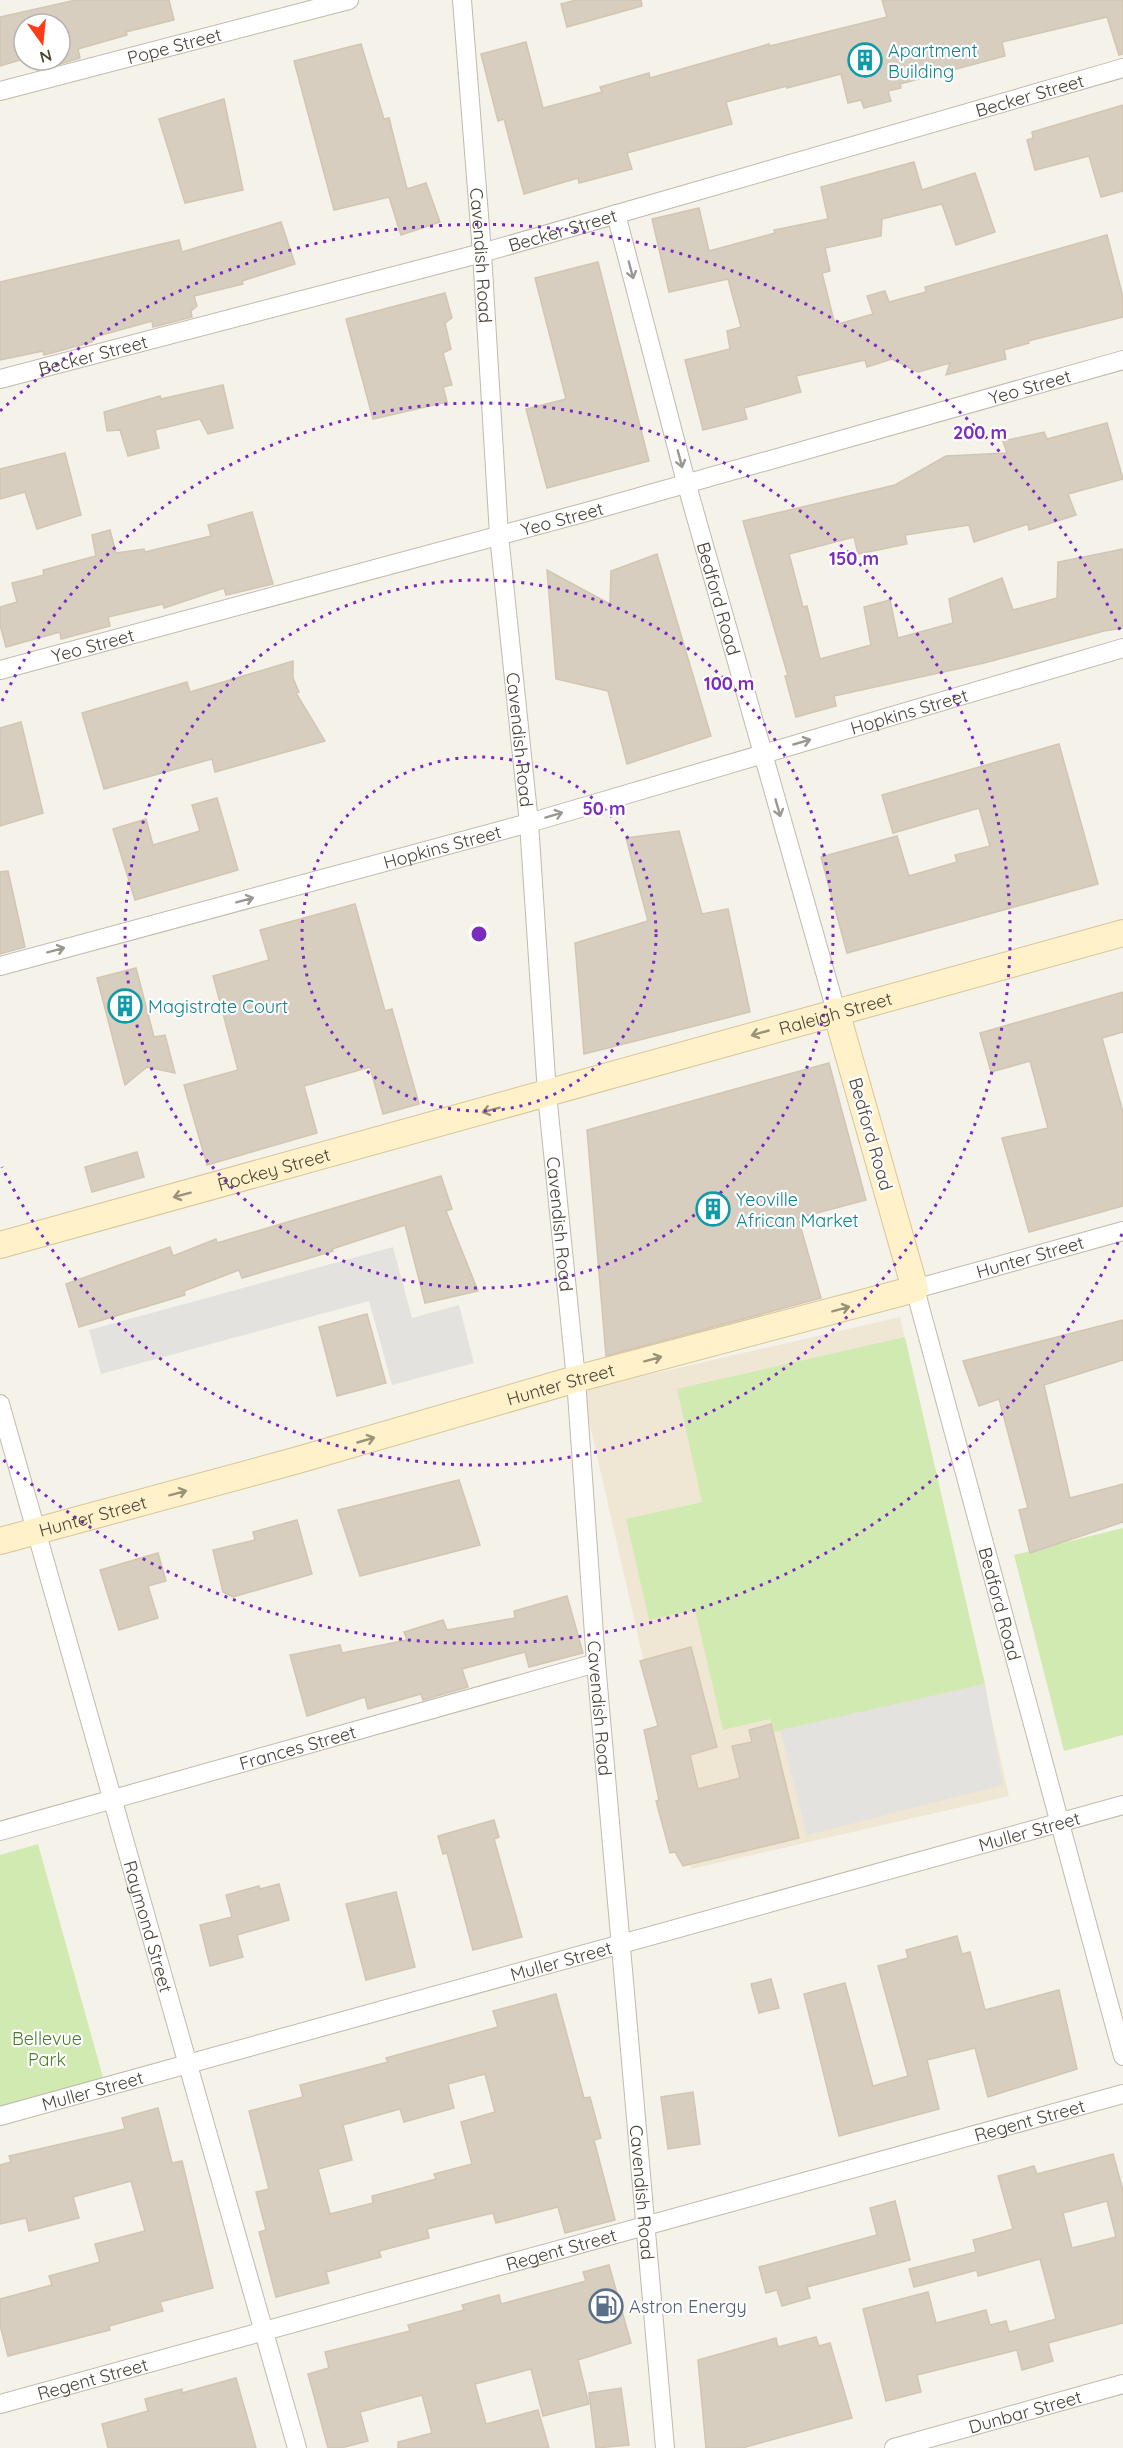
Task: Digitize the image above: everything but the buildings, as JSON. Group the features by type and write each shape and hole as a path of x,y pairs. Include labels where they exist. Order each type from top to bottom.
{"main road":[{"name":"Raleigh Street","path":"547,1094 836,1011 1123,933"},
{"name":"Bedford Road","path":"836,1011 915,1289"},
{"name":"Rockey Street","path":"0,1245 547,1094"},
{"name":"Hunter Street","path":"0,1541 309,1457 576,1379 915,1289"}],"street":[{"name":"Pope Street","path":"0,91 349,0"},
{"name":"Cavendish Road","path":"462,0 482,253 499,535 529,823 547,1094 576,1379 596,1663 665,2448"},
{"name":"Becker Street","path":"0,379 482,253 1123,68"},
{"name":"Bedford Road","path":"616,213 686,482 836,1011"},
{"name":"Yeo Street","path":"0,670 499,535 1123,360"},
{"name":"Hopkins Street","path":"0,966 529,823 1123,648"},
{"name":"Hunter Street","path":"915,1289 1123,1231"},
{"name":"Bedford Road","path":"915,1289 1123,2056"},
{"name":"Raymond Street","path":"0,1404 34,1532 297,2448"},
{"name":"Frances Street","path":"0,1831 596,1663"},
{"name":"Muller Street","path":"0,2116 1123,1805"},
{"name":"Regent Street","path":"0,2404 264,2329 1123,2094"},
{"name":"Dunbar Street","path":"894,2448 1123,2384"}],"shaded area":[{"path":"393,1247 412,1318 459,1305 474,1363 392,1385 369,1301 101,1374 89,1330"},
{"path":"900,1317 1009,1796 691,1869 582,1390"},
{"path":"985,1684 1003,1785 807,1835 780,1730"}],"green space":[{"path":"905,1337 985,1684 774,1732 770,1719 723,1730 695,1610 649,1620 626,1519 702,1502 677,1389"},
{"path":"1123,1528 1123,1735 1064,1751 1014,1555"},
{"name":"Bellevue Park","path":"38,1844 104,2081 0,2109 0,1855"}],"place":[{"name":"Apartment Building","path":"865,60"},
{"name":"Magistrate Court","path":"125,1006"},
{"name":"Yeoville African Market","path":"713,1209"},
{"name":"Astron Energy","path":"606,2306"}]}
